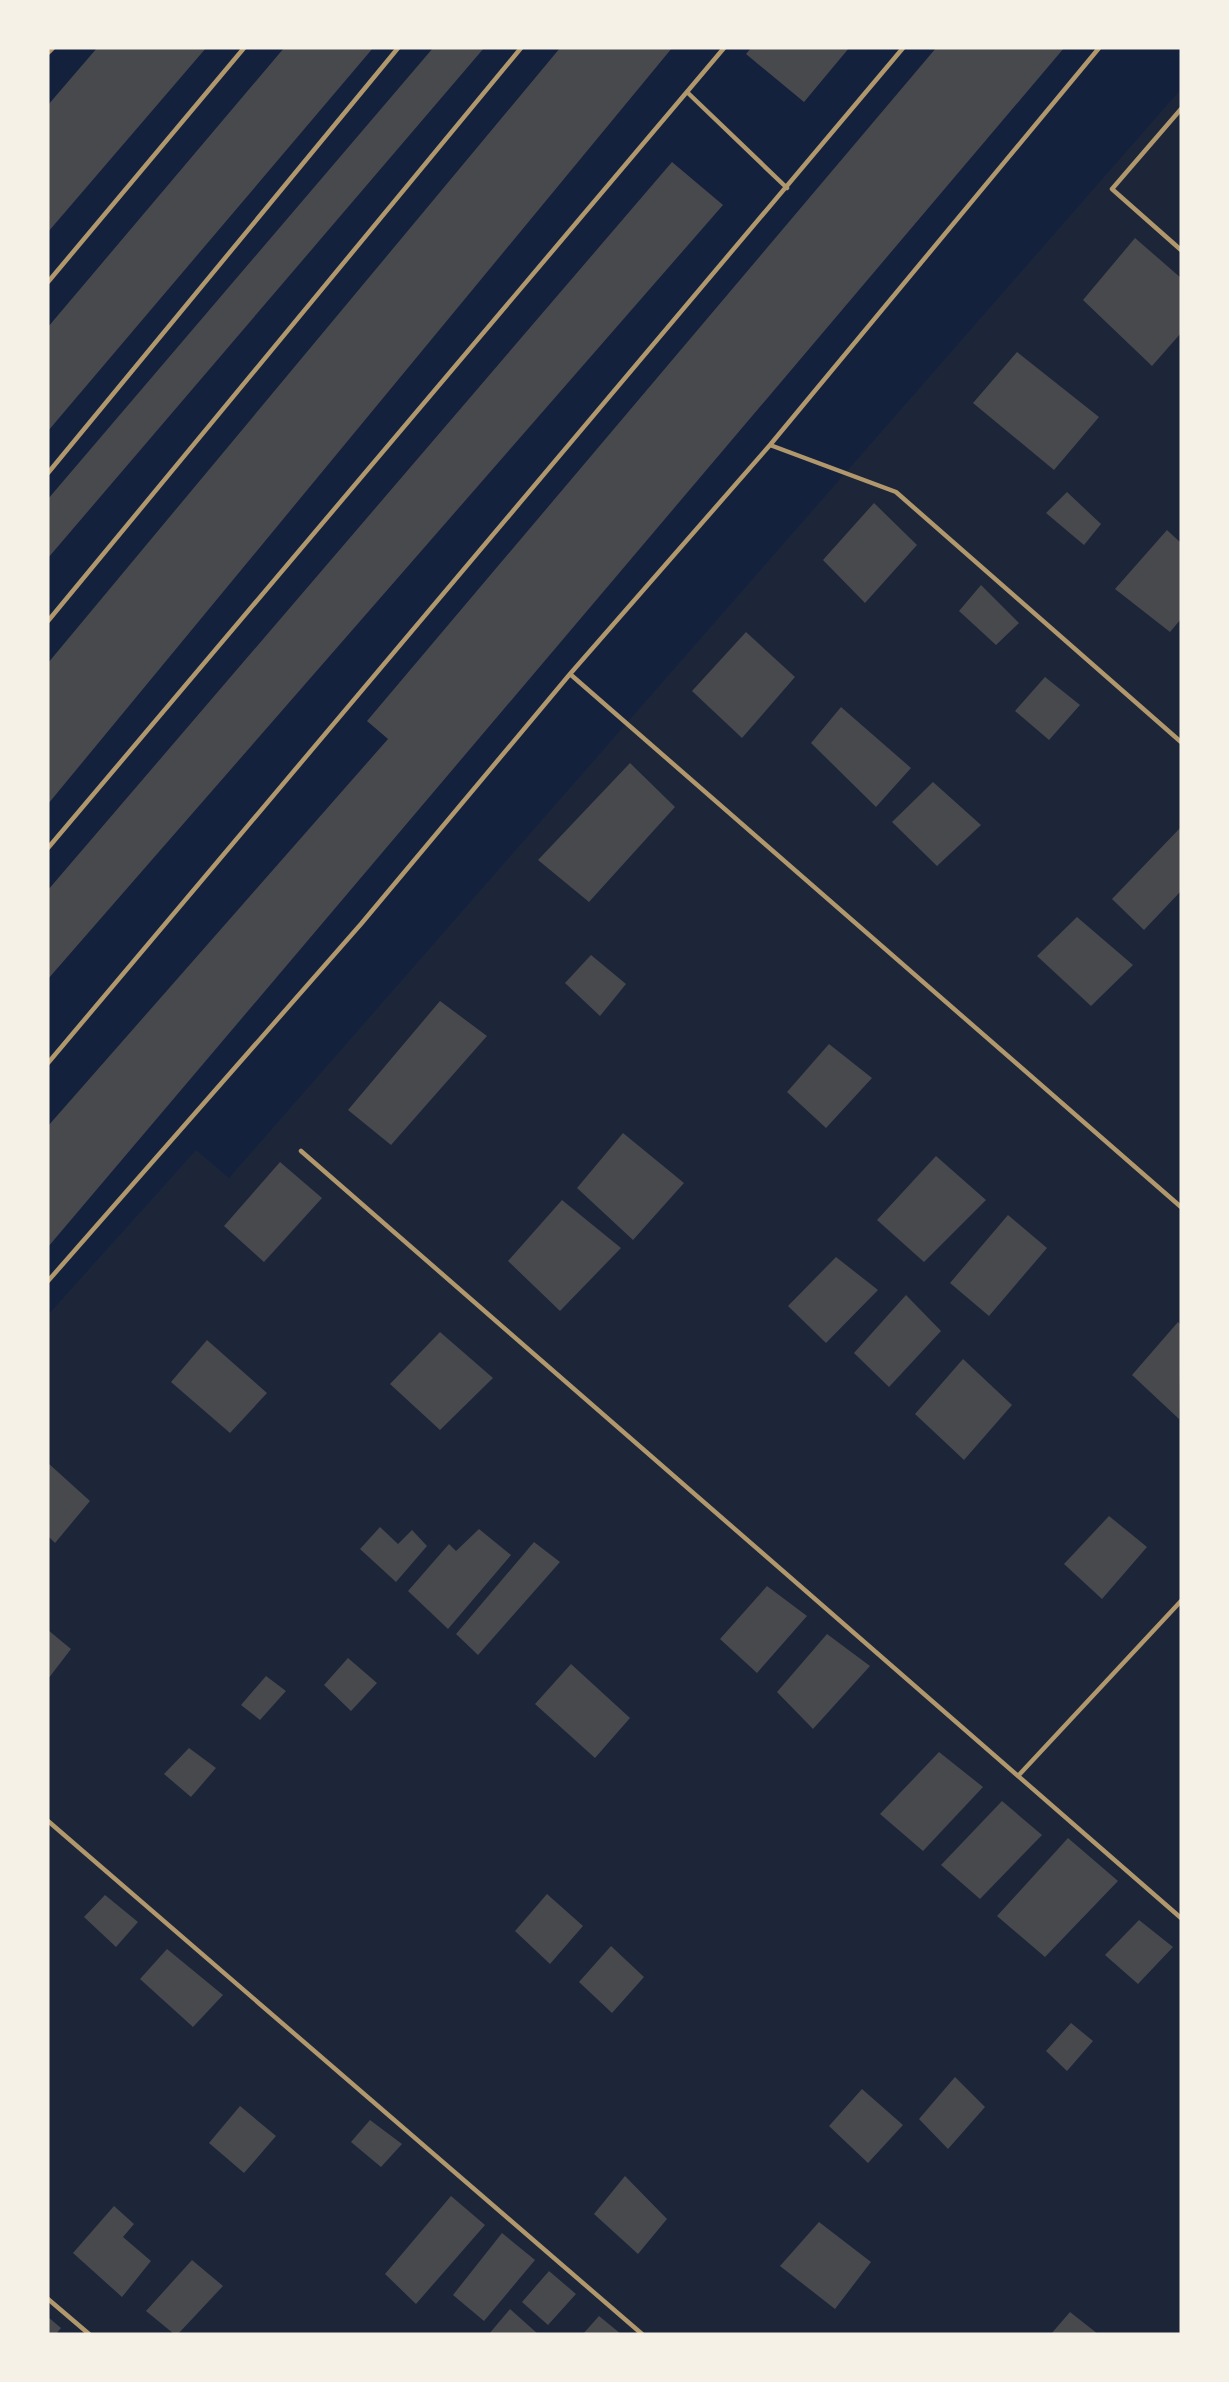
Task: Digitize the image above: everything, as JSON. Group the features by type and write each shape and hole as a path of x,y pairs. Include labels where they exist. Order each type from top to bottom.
{"lane":[{"path":"48,53 52,48"},
{"path":"48,282 244,48"},
{"path":"48,473 398,48"},
{"path":"48,621 521,48"},
{"path":"48,848 724,48"},
{"path":"48,1063 903,48"},
{"path":"48,1281 361,924 570,674 770,445 1099,48"},
{"path":"688,93 787,188"},
{"path":"1181,109 1112,189 1181,250"},
{"path":"770,445 896,492 1181,742"},
{"path":"570,674 1181,1207"},
{"path":"301,1151 1181,1918"},
{"path":"1018,1776 1181,1601"},
{"path":"48,1821 642,2334"},
{"path":"48,2299 88,2334"}],"shaded area":[{"path":"1181,89 1181,2334 48,2334 48,1315 196,1150 229,1178"}],"building":[{"path":"97,48 206,48 48,232 48,105"},
{"path":"284,48 373,48 48,431 48,327"},
{"path":"433,48 484,48 48,558 48,499"},
{"path":"560,48 672,48 48,804 48,663"},
{"path":"751,48 849,48 804,102 746,54"},
{"path":"936,48 1064,48 48,1247 48,1126 388,739 367,721"},
{"path":"672,162 723,205 48,979 48,890"},
{"path":"1135,238 1181,278 1181,333 1152,366 1083,300"},
{"path":"1017,352 1099,417 1054,470 973,403"},
{"path":"1067,492 1101,524 1084,545 1046,513"},
{"path":"874,503 917,545 865,603 823,560"},
{"path":"1167,530 1181,543 1181,619 1170,632 1115,589"},
{"path":"981,585 1019,623 996,645 959,611"},
{"path":"746,632 795,677 742,738 692,691"},
{"path":"1045,677 1080,705 1049,740 1015,711"},
{"path":"841,707 911,768 876,807 811,743"},
{"path":"630,763 675,807 589,902 538,860"},
{"path":"933,782 981,825 937,866 892,822"},
{"path":"1181,827 1181,891 1144,930 1112,899"},
{"path":"1077,917 1133,965 1091,1006 1037,956"},
{"path":"591,955 626,984 600,1016 565,983"},
{"path":"440,1001 487,1036 391,1145 348,1110"},
{"path":"829,1044 872,1078 826,1128 787,1092"},
{"path":"623,1133 684,1183 633,1240 577,1188"},
{"path":"936,1156 986,1200 924,1262 877,1220"},
{"path":"280,1162 322,1198 264,1262 224,1226"},
{"path":"562,1200 621,1248 560,1311 508,1261"},
{"path":"1008,1215 1047,1248 989,1316 950,1283"},
{"path":"836,1257 878,1290 826,1343 788,1306"},
{"path":"906,1295 941,1331 889,1387 854,1353"},
{"path":"1178,1322 1181,1325 1179,1419 1132,1375"},
{"path":"440,1332 493,1378 440,1430 390,1384"},
{"path":"207,1340 267,1393 230,1433 171,1382"},
{"path":"963,1359 1012,1405 964,1460 915,1414"},
{"path":"48,1463 90,1501 55,1543 48,1536"},
{"path":"1109,1516 1147,1547 1102,1599 1064,1564"},
{"path":"380,1527 398,1544 412,1530 427,1546 396,1582 360,1549"},
{"path":"479,1529 511,1555 448,1629 408,1591 449,1544 456,1551"},
{"path":"534,1542 560,1562 478,1655 456,1634"},
{"path":"767,1586 807,1616 757,1673 720,1639"},
{"path":"48,1630 71,1649 48,1679"},
{"path":"827,1634 870,1666 813,1729 777,1692"},
{"path":"348,1658 377,1683 351,1711 324,1685"},
{"path":"571,1664 630,1718 595,1758 535,1704"},
{"path":"266,1676 286,1691 260,1720 241,1705"},
{"path":"189,1748 216,1768 191,1797 164,1774"},
{"path":"939,1752 983,1787 923,1851 880,1814"},
{"path":"1002,1801 1042,1835 980,1899 941,1865"},
{"path":"1068,1838 1118,1881 1045,1957 997,1916"},
{"path":"547,1894 583,1926 550,1964 515,1931"},
{"path":"105,1895 138,1922 116,1947 84,1917"},
{"path":"1139,1920 1173,1947 1138,1984 1105,1955"},
{"path":"611,1946 644,1977 612,2013 579,1982"},
{"path":"167,1949 223,1995 193,2027 140,1979"},
{"path":"1071,2023 1093,2041 1067,2071 1046,2051"},
{"path":"955,2077 985,2107 948,2149 919,2119"},
{"path":"862,2089 903,2125 868,2163 829,2126"},
{"path":"240,2106 276,2136 244,2173 209,2143"},
{"path":"370,2120 402,2144 381,2167 351,2142"},
{"path":"625,2176 667,2219 638,2254 594,2214"},
{"path":"451,2196 485,2225 416,2304 385,2274"},
{"path":"114,2206 134,2224 123,2237 151,2261 122,2297 73,2253"},
{"path":"819,2222 871,2262 835,2309 780,2266"},
{"path":"502,2233 535,2260 484,2321 453,2295"},
{"path":"192,2260 223,2286 178,2334 174,2334 146,2311"},
{"path":"549,2271 576,2294 548,2325 522,2302"},
{"path":"510,2309 538,2334 489,2334"},
{"path":"1070,2312 1098,2334 1051,2334"},
{"path":"599,2316 621,2334 583,2334"},
{"path":"48,2317 61,2328 56,2334 48,2334"}]}
